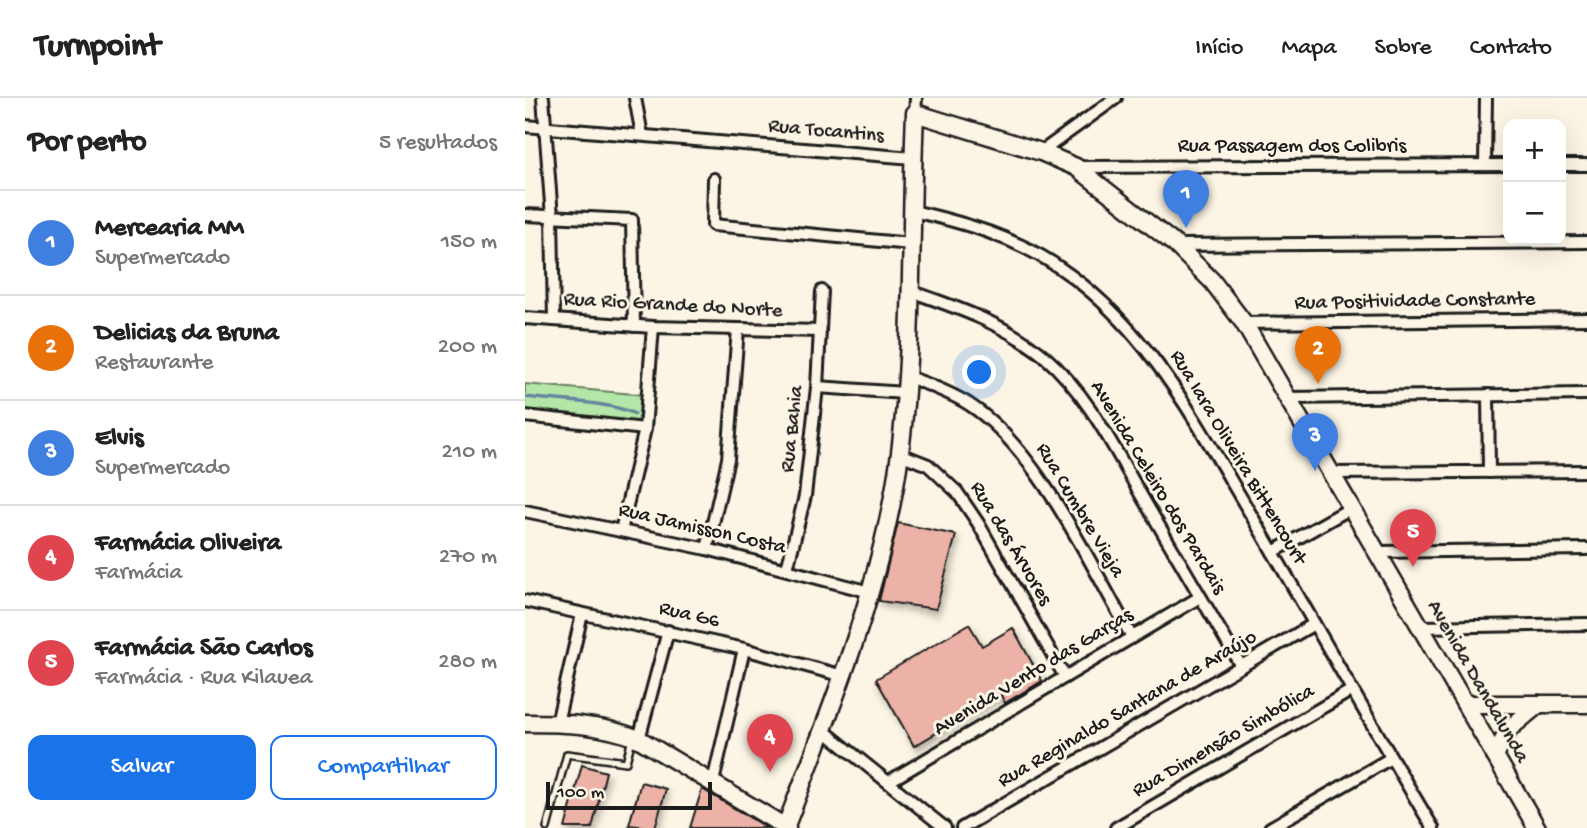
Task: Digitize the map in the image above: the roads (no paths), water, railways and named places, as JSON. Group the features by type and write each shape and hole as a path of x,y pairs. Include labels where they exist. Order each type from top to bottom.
{"street":[{"path":"543,98 552,216 554,320"},
{"path":"635,98 642,135"},
{"path":"1041,152 1116,98"},
{"path":"1485,165 1486,98"},
{"path":"525,723 600,726 636,738 786,827 823,730 870,592 900,454 907,376 916,106"},
{"name":"Avenida Dandalunda","path":"916,106 1076,167 1176,245 1212,281 1244,323 1537,828"},
{"name":"Rua Tocantins","path":"525,126 913,158"},
{"name":"Rua Passagem dos Colibris","path":"1076,167 1503,165"},
{"path":"1566,165 1587,165"},
{"path":"714,179 713,225 911,244"},
{"name":"Rua Iara Oliveira Bittencourt","path":"913,211 960,222 1016,242 1060,268 1109,308 1155,358 1175,386 1273,552 1430,827"},
{"path":"525,215 632,220 635,326"},
{"path":"1176,245 1587,242"},
{"name":"Rua Bahia","path":"787,569 805,496 817,387 822,291"},
{"name":"Avenida Celeiro dos Pardais","path":"910,291 964,310 994,326 1041,355 1062,373 1103,430 1241,666"},
{"name":"Rua Rio Grande do Norte","path":"525,318 653,327 820,331"},
{"name":"Rua Positividade Constante","path":"1244,323 1587,319"},
{"path":"621,531 645,429 653,327"},
{"path":"707,549 728,459 738,329"},
{"name":"Rua Cumbre Vieja","path":"907,376 971,405 1017,445 1036,472 1132,637"},
{"path":"817,387 905,393"},
{"path":"1286,398 1587,394"},
{"path":"1488,395 1489,472"},
{"path":"525,416 645,429"},
{"name":"Rua das Árvores","path":"900,454 928,465 957,492 978,523 1065,677"},
{"path":"1330,473 1587,471"},
{"path":"1273,552 1350,508"},
{"name":"Rua Jamisson Costa","path":"525,511 707,549 870,592"},
{"path":"1377,552 1587,549"},
{"name":"Avenida Vento das Garças","path":"888,782 1200,597"},
{"name":"Rua G6","path":"525,601 668,631 842,676"},
{"path":"557,723 582,614"},
{"name":"Rua Reginaldo Santana de Araújo","path":"962,828 1314,624"},
{"path":"1421,627 1587,624"},
{"path":"636,738 668,631"},
{"path":"713,782 744,649"},
{"name":"Rua Dimensão Simbólica","path":"1116,828 1352,690"},
{"path":"1466,704 1587,704"},
{"path":"1495,755 1510,728 1539,704"},
{"path":"823,730 944,828"},
{"path":"1270,828 1391,758"}],"lane":[{"path":"547,828 568,754 626,762 636,738"}],"waterway":[{"path":"525,397 611,406 635,414"}],"place":[{"name":"Mercearia MM","path":"1186,228"},
{"name":"Delicias da Bruna","path":"1318,384"},
{"name":"Elvis","path":"1315,471"},
{"name":"Farmácia São Carlos","path":"1413,567"},
{"name":"Farmácia Oliveira","path":"770,772"}]}
